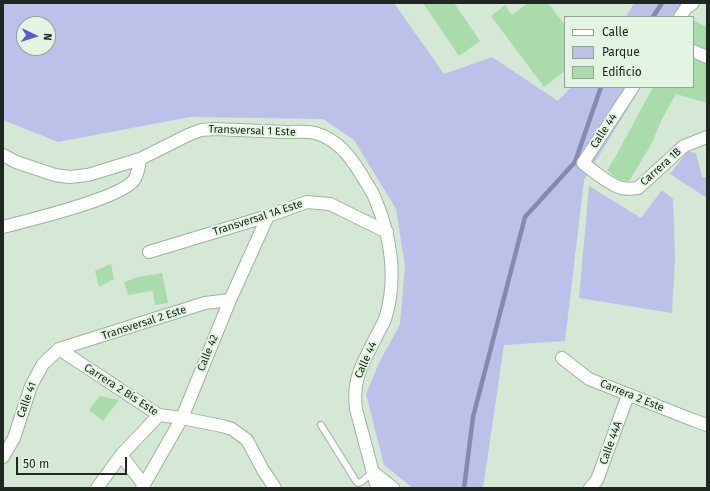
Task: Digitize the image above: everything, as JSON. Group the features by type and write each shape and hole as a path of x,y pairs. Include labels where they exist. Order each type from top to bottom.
{"street":[{"path":"681,16 686,8 693,3"},
{"path":"694,51 707,57"},
{"name":"Calle 44","path":"594,172 583,163 632,88"},
{"name":"Transversal 1 Este","path":"3,155 16,162 41,171 69,177 88,175 140,159 201,130 215,129 315,133 332,140 351,158 376,199 387,232"},
{"name":"Carrera 1B","path":"594,172 620,188 638,188 684,146 707,137"},
{"path":"3,227 106,197 125,188 134,180 140,159"},
{"name":"Transversal 1A Este","path":"149,252 268,216 307,202 330,204 387,232"},
{"name":"Calle 42","path":"143,487 182,418 230,300 268,216"},
{"name":"Calle 44","path":"377,488 356,409 355,400 356,381 385,321 388,308 392,279 391,253 387,232"},
{"name":"Transversal 2 Este","path":"59,349 205,303 230,300"},
{"name":"Carrera 2 Bis Este","path":"59,349 159,415 222,426 232,429 240,434 247,440 263,470 275,488"},
{"name":"Calle 41","path":"3,457 14,438 31,386 43,364 59,349"},
{"name":"Carrera 2 Este","path":"562,358 589,379 693,420 707,424"},
{"name":"Calle 44A","path":"590,488 597,480 628,395"},
{"path":"98,488 121,455 159,415"},
{"path":"121,455 143,487"},
{"path":"373,472 393,488"}],"lane":[{"path":"321,425 358,483 373,472"}],"green space":[{"path":"3,3 394,3 444,74 492,57 558,101 570,88 640,88 584,180 565,341 504,345 483,488 413,488 384,465 366,394 378,365 400,324 405,267 396,209 354,140 323,119 190,117 58,142 3,120"},
{"path":"634,3 692,3 684,16 627,16"},
{"path":"688,151 696,153 702,177 707,177 707,198 670,174"},
{"path":"589,186 641,218 662,190 673,199 675,258 672,313 579,298"}],"building":[{"path":"423,3 454,3 480,41 459,56"},
{"path":"528,3 548,3 564,24 564,72 544,87 491,16 505,5 512,15"},
{"path":"694,20 707,27 707,49 694,44"},
{"path":"694,59 707,64 707,103 676,94 661,121 652,143 629,181 620,180 607,170 652,88 694,88"},
{"path":"111,264 114,279 99,287 95,271"},
{"path":"162,273 168,303 155,305 153,291 128,295 124,282 138,277"},
{"path":"100,396 119,400 103,421 89,410"}],"waterway":[{"path":"654,16 662,3"},
{"path":"464,488 473,417 525,217 575,162 601,88"}]}
